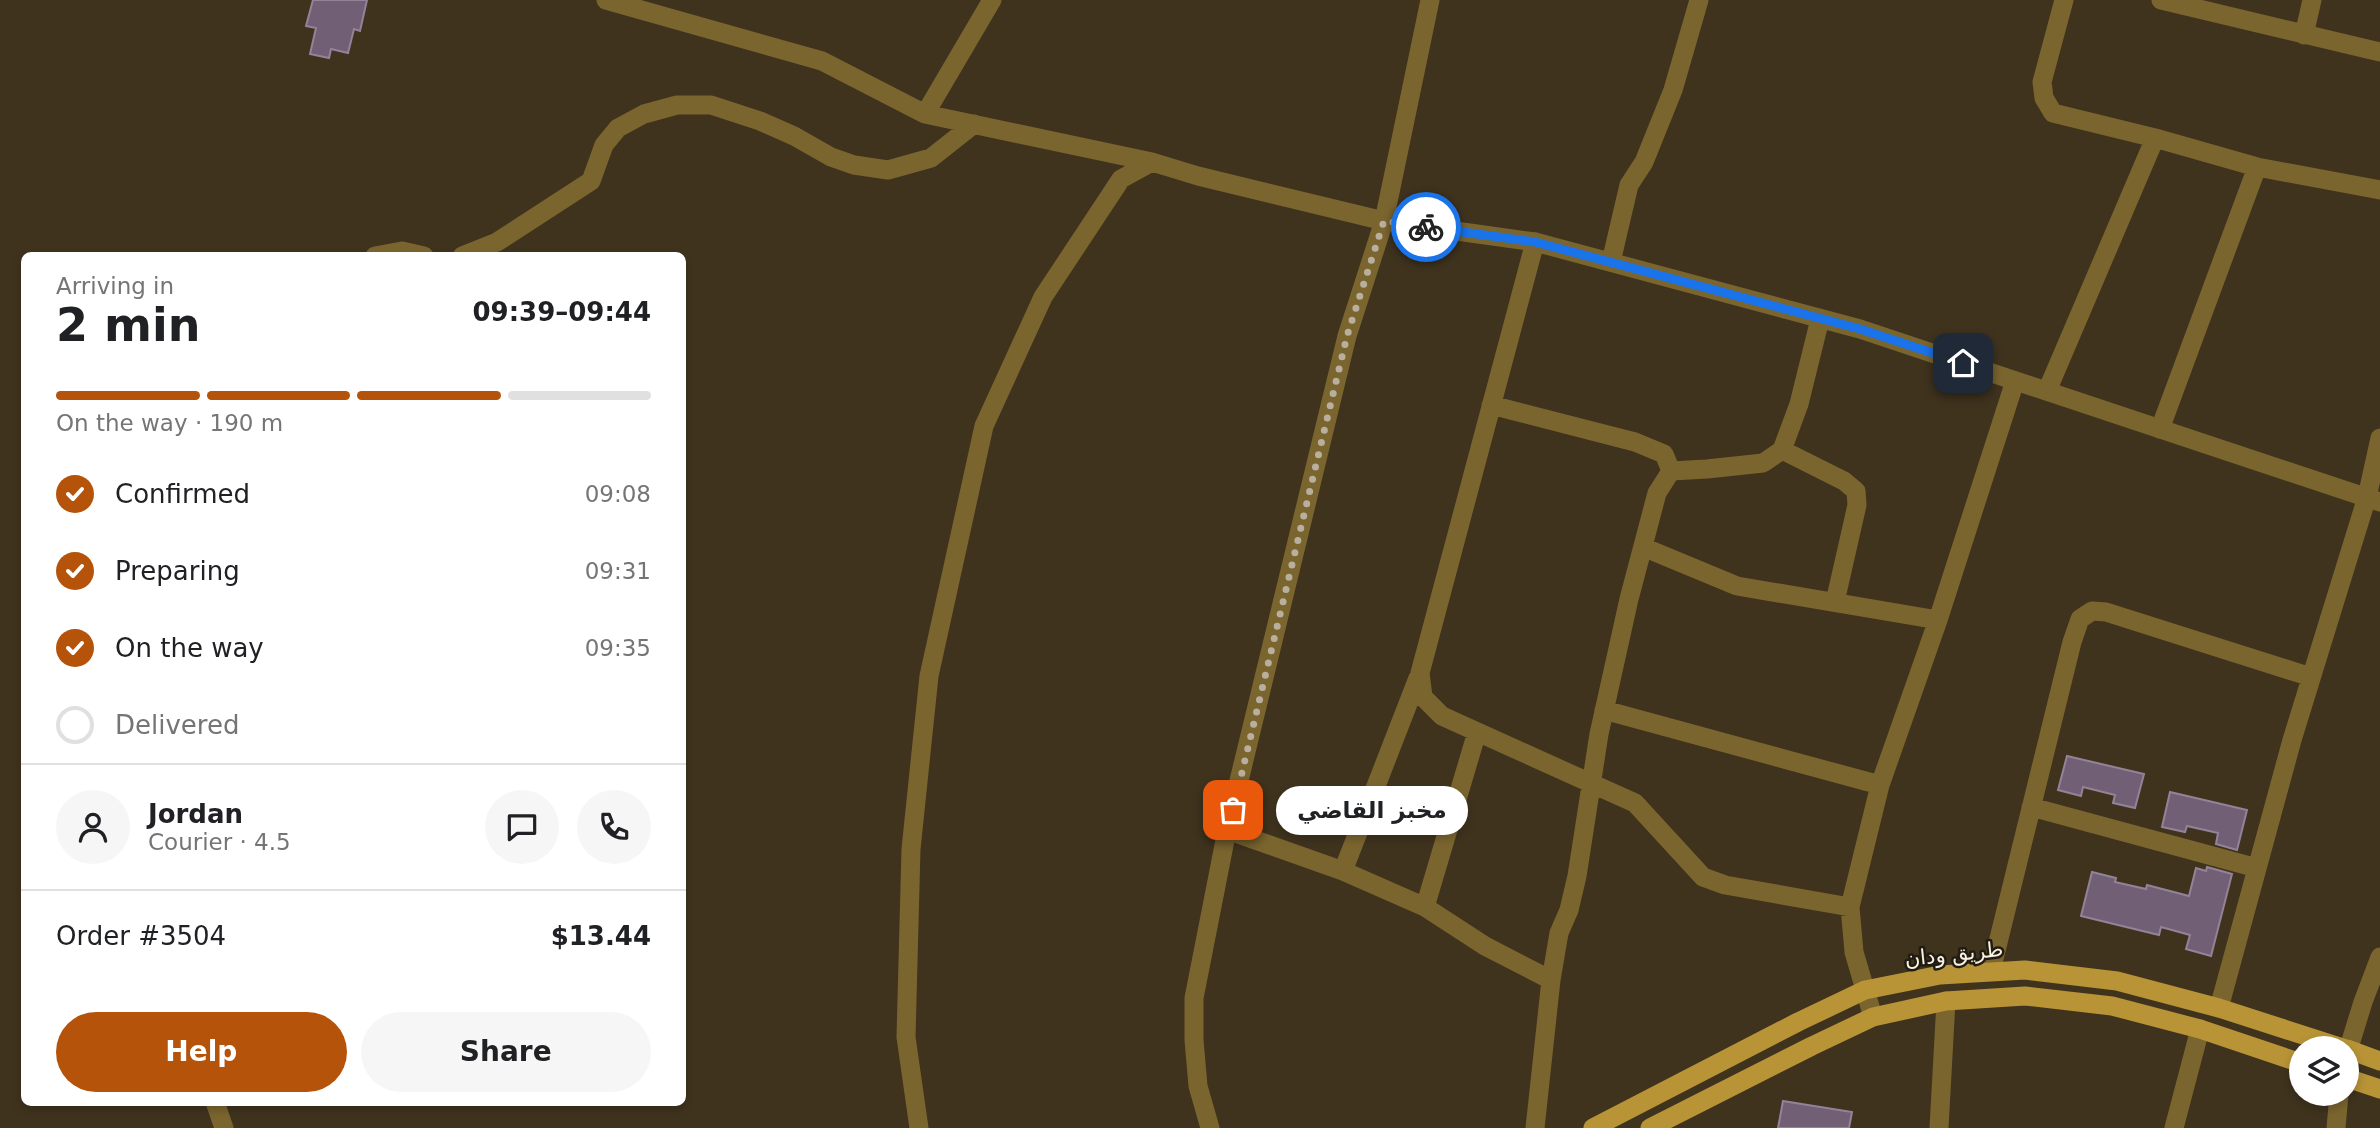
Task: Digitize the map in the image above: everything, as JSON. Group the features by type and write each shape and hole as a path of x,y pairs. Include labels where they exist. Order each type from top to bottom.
{"main road":[{"name":"طريق ودان","path":"1593,1128 1865,990 1940,975 2025,970 2117,981 2219,1008 2304,1036"},
{"path":"1650,1128 1873,1017 1946,1001 2025,996 2112,1006 2200,1029 2289,1059"},
{"name":"طريق ودان","path":"2359,1054 2380,1061"},
{"path":"2359,1082 2380,1089"}],"street":[{"path":"606,0 822,61 925,114 1152,162 1198,176 1384,221 1535,242 1860,329 2374,500"},
{"path":"657,0 673,19"},
{"path":"925,114 992,0"},
{"path":"1210,1128 1198,1086 1194,998 1227,830 1347,336 1384,221 1430,0"},
{"path":"1611,262 1629,185 1644,162 1673,90 1699,0"},
{"path":"2064,0 2042,82 2044,98 2053,113 2257,167 2380,190"},
{"path":"2161,0 2380,52"},
{"path":"2305,35 2312,0"},
{"path":"472,252 497,242 591,181 604,145 618,128 643,114 677,105 711,105 771,126 831,157 854,165 888,170 931,158 974,124"},
{"path":"2046,391 2155,138"},
{"path":"919,1128 906,1037 911,849 929,676 984,426 1043,297 1121,179 1152,162"},
{"path":"2160,429 2257,167"},
{"path":"1343,871 1420,673 1535,242"},
{"path":"1671,471 1763,463 1782,450 1799,404 1821,319"},
{"path":"1873,1017 1854,952 1850,907 1880,785 1938,620 2015,381"},
{"path":"1491,405 1635,442 1664,454 1671,471"},
{"path":"2219,1008 2311,677 2374,500 2380,438"},
{"path":"1782,450 1844,481 1856,491 1857,505 1835,602"},
{"path":"1535,1128 1551,980 1559,933 1569,910 1577,876 1604,710 1657,493 1671,471"},
{"path":"1643,547 1737,586 1938,620"},
{"path":"1991,971 2072,642 2081,619 2092,611 2106,612 2311,677"},
{"path":"1420,673 1423,697 1442,716 1635,803 1703,877 1725,885 1850,907"},
{"path":"1604,710 1880,785"},
{"path":"1425,907 1477,732"},
{"path":"2031,807 2257,868"},
{"path":"1227,830 1343,871 1425,907 1485,946 1551,980"},
{"path":"2351,1036 2380,957"},
{"path":"1939,1128 1946,1001"},
{"path":"2174,1128 2200,1029"},
{"path":"216,1106 224,1128"},
{"path":"2336,1128 2338,1106"}],"building":[{"path":"313,0 367,0 360,31 354,29 348,53 331,49 329,58 310,54 316,28 306,26"},
{"path":"2067,756 2144,774 2135,808 2113,803 2115,795 2083,787 2081,796 2058,790"},
{"path":"2170,792 2247,810 2237,850 2216,844 2218,833 2187,826 2185,832 2162,827"},
{"path":"2207,867 2232,874 2211,956 2186,949 2190,935 2161,927 2159,935 2081,916 2092,872 2116,878 2115,882 2146,889 2147,885 2189,896 2196,868 2206,871"},
{"path":"1783,1101 1852,1112 1849,1128 1778,1128"}],"way so far":[{"path":"1233,810 1347,336 1384,221 1426,227"}],"place":[{"name":"مخبز القاضي","path":"1233,810"}],"route":[{"path":"1426,227 1535,242 1860,329 1963,363"}]}
